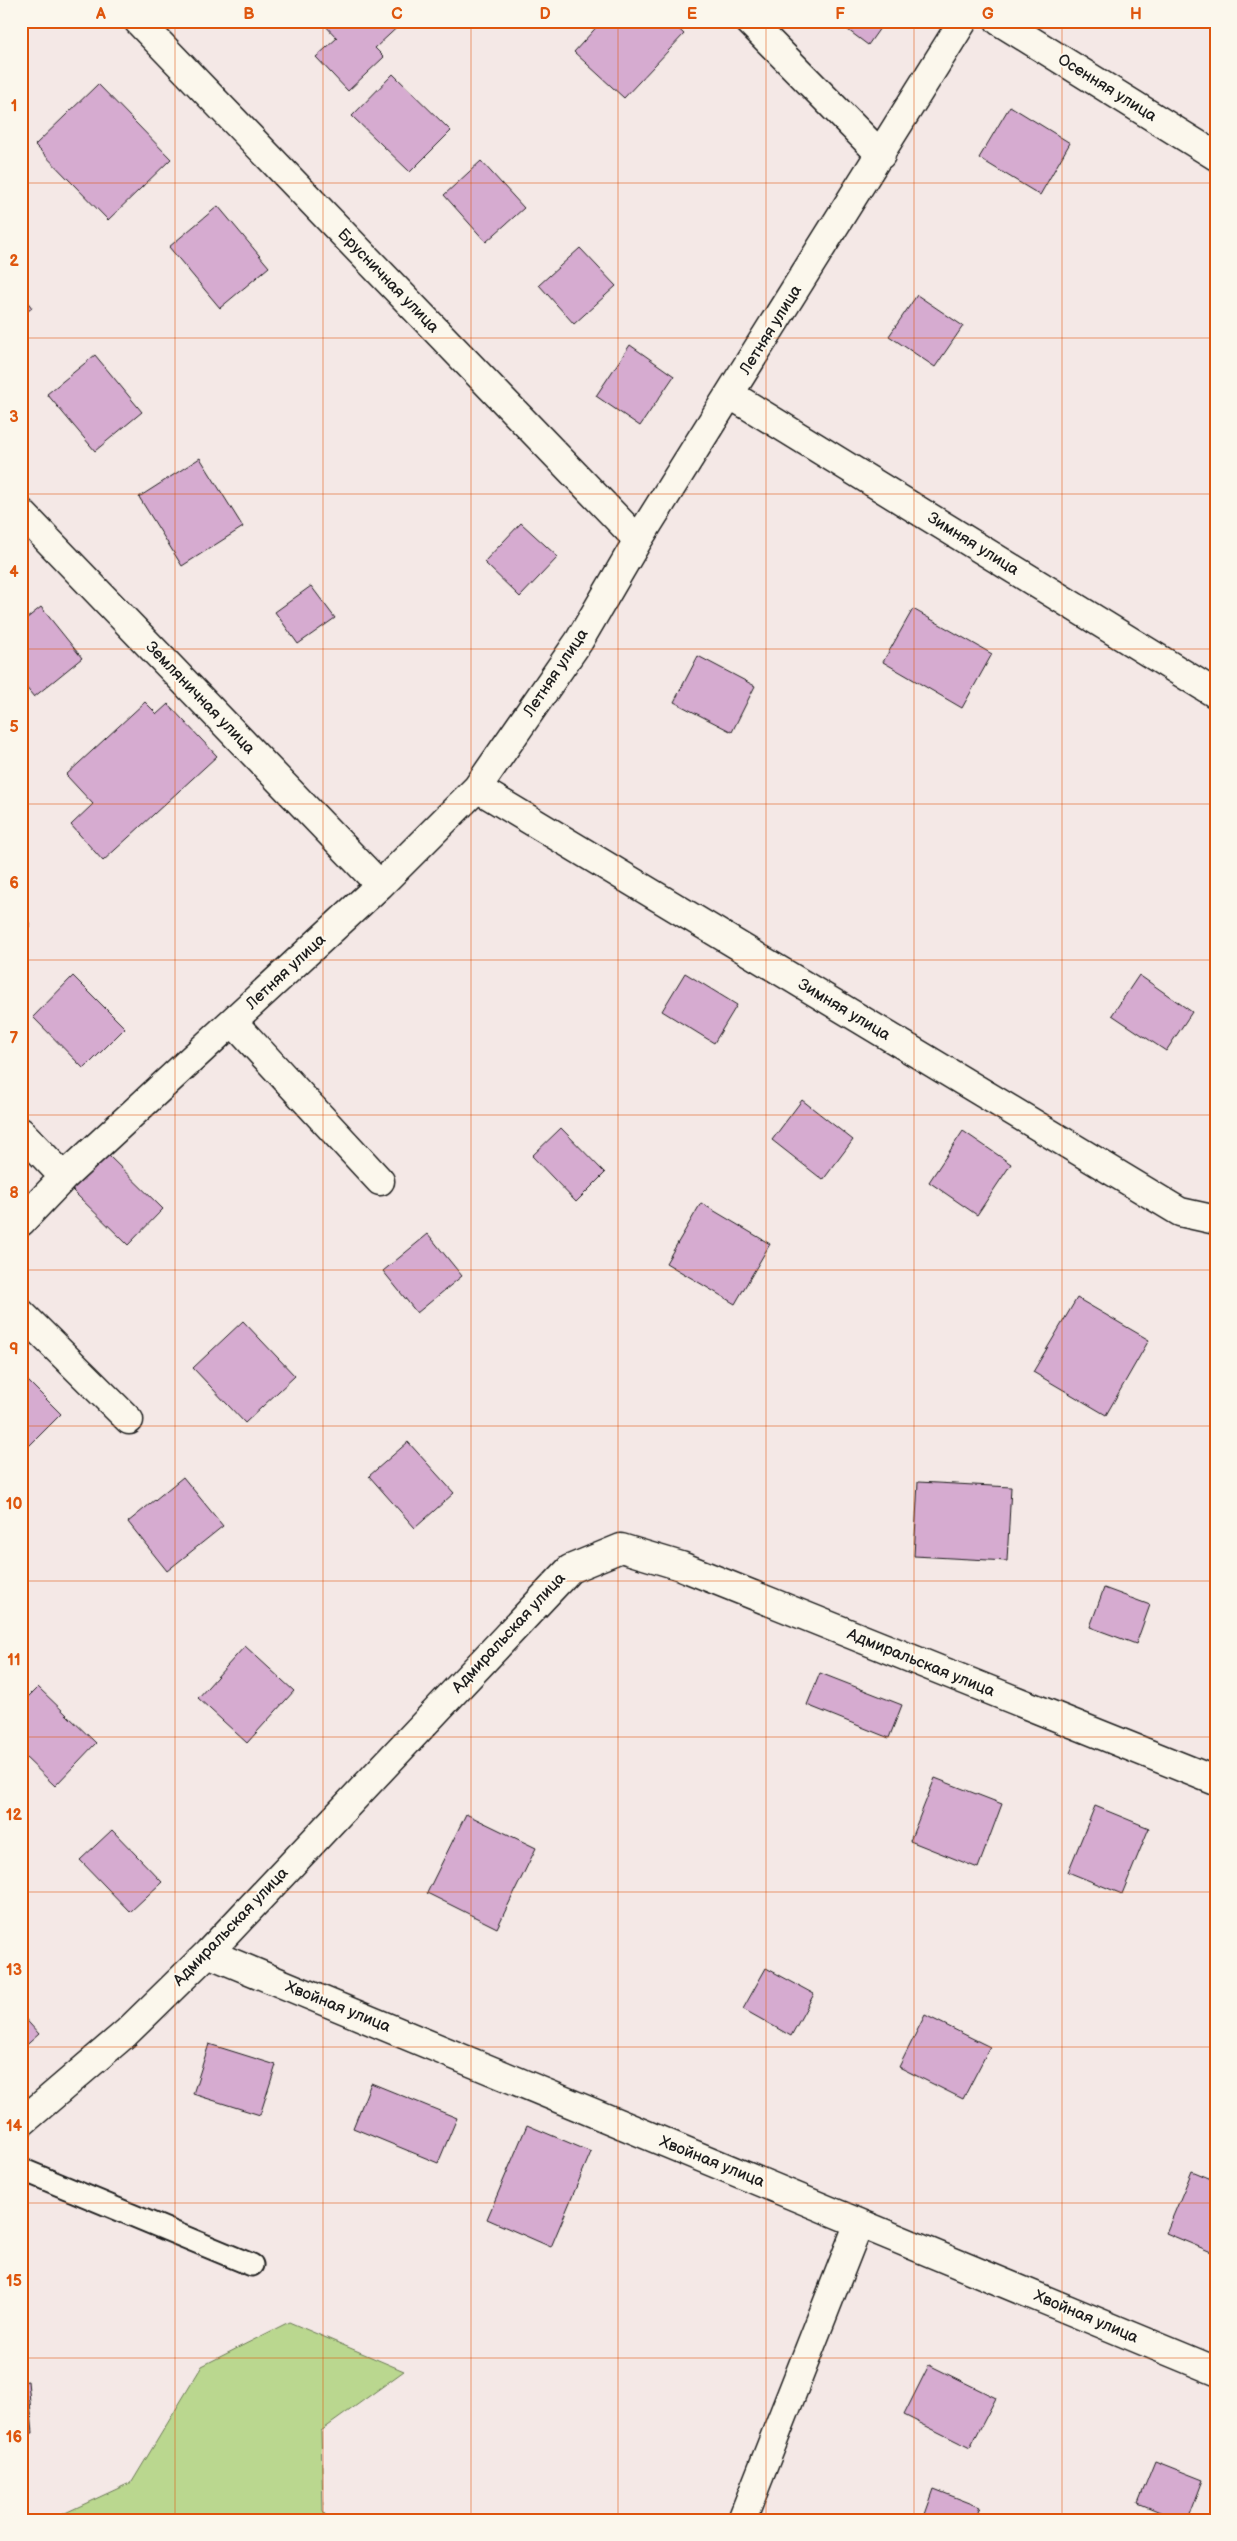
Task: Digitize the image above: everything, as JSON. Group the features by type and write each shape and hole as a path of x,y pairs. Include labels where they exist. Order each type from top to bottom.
{"street":[{"name":"Брусничная улица","path":"138,21 638,540"},
{"path":"749,21 881,156"},
{"name":"Летняя улица","path":"21,1222 64,1177 380,885 477,788 579,641 638,540 881,156 963,21"},
{"name":"Осенняя улица","path":"999,21 1216,156"},
{"name":"Зимняя улица","path":"731,395 1216,694"},
{"name":"Земляничная улица","path":"21,512 380,885"},
{"name":"Зимняя улица","path":"477,788 1180,1212 1216,1220"},
{"path":"232,1022 380,1181"},
{"path":"21,1132 64,1177"},
{"path":"21,1313 129,1420"},
{"name":"Адмиральская улица","path":"21,2124 126,2033 208,1954 570,1569 621,1548 681,1566 1216,1781"},
{"name":"Хвойная улица","path":"208,1954 1216,2371"},
{"path":"742,2520 859,2223"}],"lane":[{"path":"21,2170 252,2265"}],"green space":[{"path":"289,2322 404,2371 321,2431 323,2512 330,2520 50,2520 132,2482 202,2366"}],"building":[{"path":"321,21 404,21 375,48 384,57 348,91 316,57 337,38"},
{"path":"602,21 670,21 684,34 624,98 574,52"},
{"path":"836,21 885,21 868,45"},
{"path":"393,74 451,131 410,172 352,116"},
{"path":"98,84 171,159 108,220 35,145"},
{"path":"1010,106 1070,143 1040,195 979,158"},
{"path":"481,161 524,208 486,242 444,195"},
{"path":"218,206 269,267 220,308 169,247"},
{"path":"580,248 616,286 574,324 539,285"},
{"path":"21,293 32,308 21,316"},
{"path":"917,295 963,326 935,367 889,336"},
{"path":"630,345 674,376 640,426 596,396"},
{"path":"95,355 142,412 95,451 47,394"},
{"path":"200,458 243,527 182,566 139,497"},
{"path":"521,523 558,557 520,597 484,562"},
{"path":"311,586 335,618 298,644 275,612"},
{"path":"41,607 82,658 34,697 21,681 21,623"},
{"path":"913,609 992,654 962,708 883,662"},
{"path":"698,656 755,686 732,732 674,702"},
{"path":"145,702 157,714 168,704 217,756 103,861 71,825 93,804 66,775"},
{"path":"21,914 31,925 21,933"},
{"path":"685,973 737,1005 714,1043 662,1011"},
{"path":"1139,975 1192,1012 1166,1051 1112,1015"},
{"path":"73,976 125,1028 84,1069 33,1017"},
{"path":"802,1100 853,1140 823,1180 772,1140"},
{"path":"561,1128 605,1173 576,1202 532,1156"},
{"path":"963,1131 1011,1164 977,1215 929,1182"},
{"path":"107,1154 163,1209 128,1245 72,1190"},
{"path":"701,1203 770,1244 735,1304 666,1263"},
{"path":"428,1234 462,1276 417,1313 383,1271"},
{"path":"1077,1298 1149,1340 1106,1415 1033,1372"},
{"path":"243,1321 295,1376 245,1423 193,1368"},
{"path":"21,1374 61,1414 21,1454"},
{"path":"408,1442 454,1493 415,1528 369,1476"},
{"path":"183,1477 223,1526 167,1571 128,1522"},
{"path":"918,1482 1011,1487 1007,1561 914,1556"},
{"path":"1104,1588 1150,1605 1136,1644 1090,1627"},
{"path":"245,1646 294,1691 247,1743 198,1698"},
{"path":"820,1673 902,1705 889,1738 807,1705"},
{"path":"38,1687 96,1743 55,1786 21,1753 21,1704"},
{"path":"935,1778 1002,1804 978,1868 910,1841"},
{"path":"1095,1806 1149,1828 1122,1894 1068,1872"},
{"path":"466,1814 536,1848 497,1928 427,1893"},
{"path":"112,1830 162,1882 130,1912 80,1860"},
{"path":"766,1968 814,1994 791,2036 743,2009"},
{"path":"21,2014 39,2034 21,2050"},
{"path":"925,2015 990,2047 963,2099 899,2067"},
{"path":"209,2044 276,2065 260,2115 193,2094"},
{"path":"371,2083 457,2118 438,2163 353,2128"},
{"path":"527,2125 591,2152 551,2247 487,2219"},
{"path":"1192,2171 1216,2181 1216,2254 1166,2233"},
{"path":"929,2365 996,2398 970,2448 904,2415"},
{"path":"28,2381 33,2433 21,2434 21,2382"},
{"path":"1155,2461 1203,2480 1188,2520 1180,2520 1138,2503"},
{"path":"934,2489 980,2507 975,2520 923,2520"}]}
